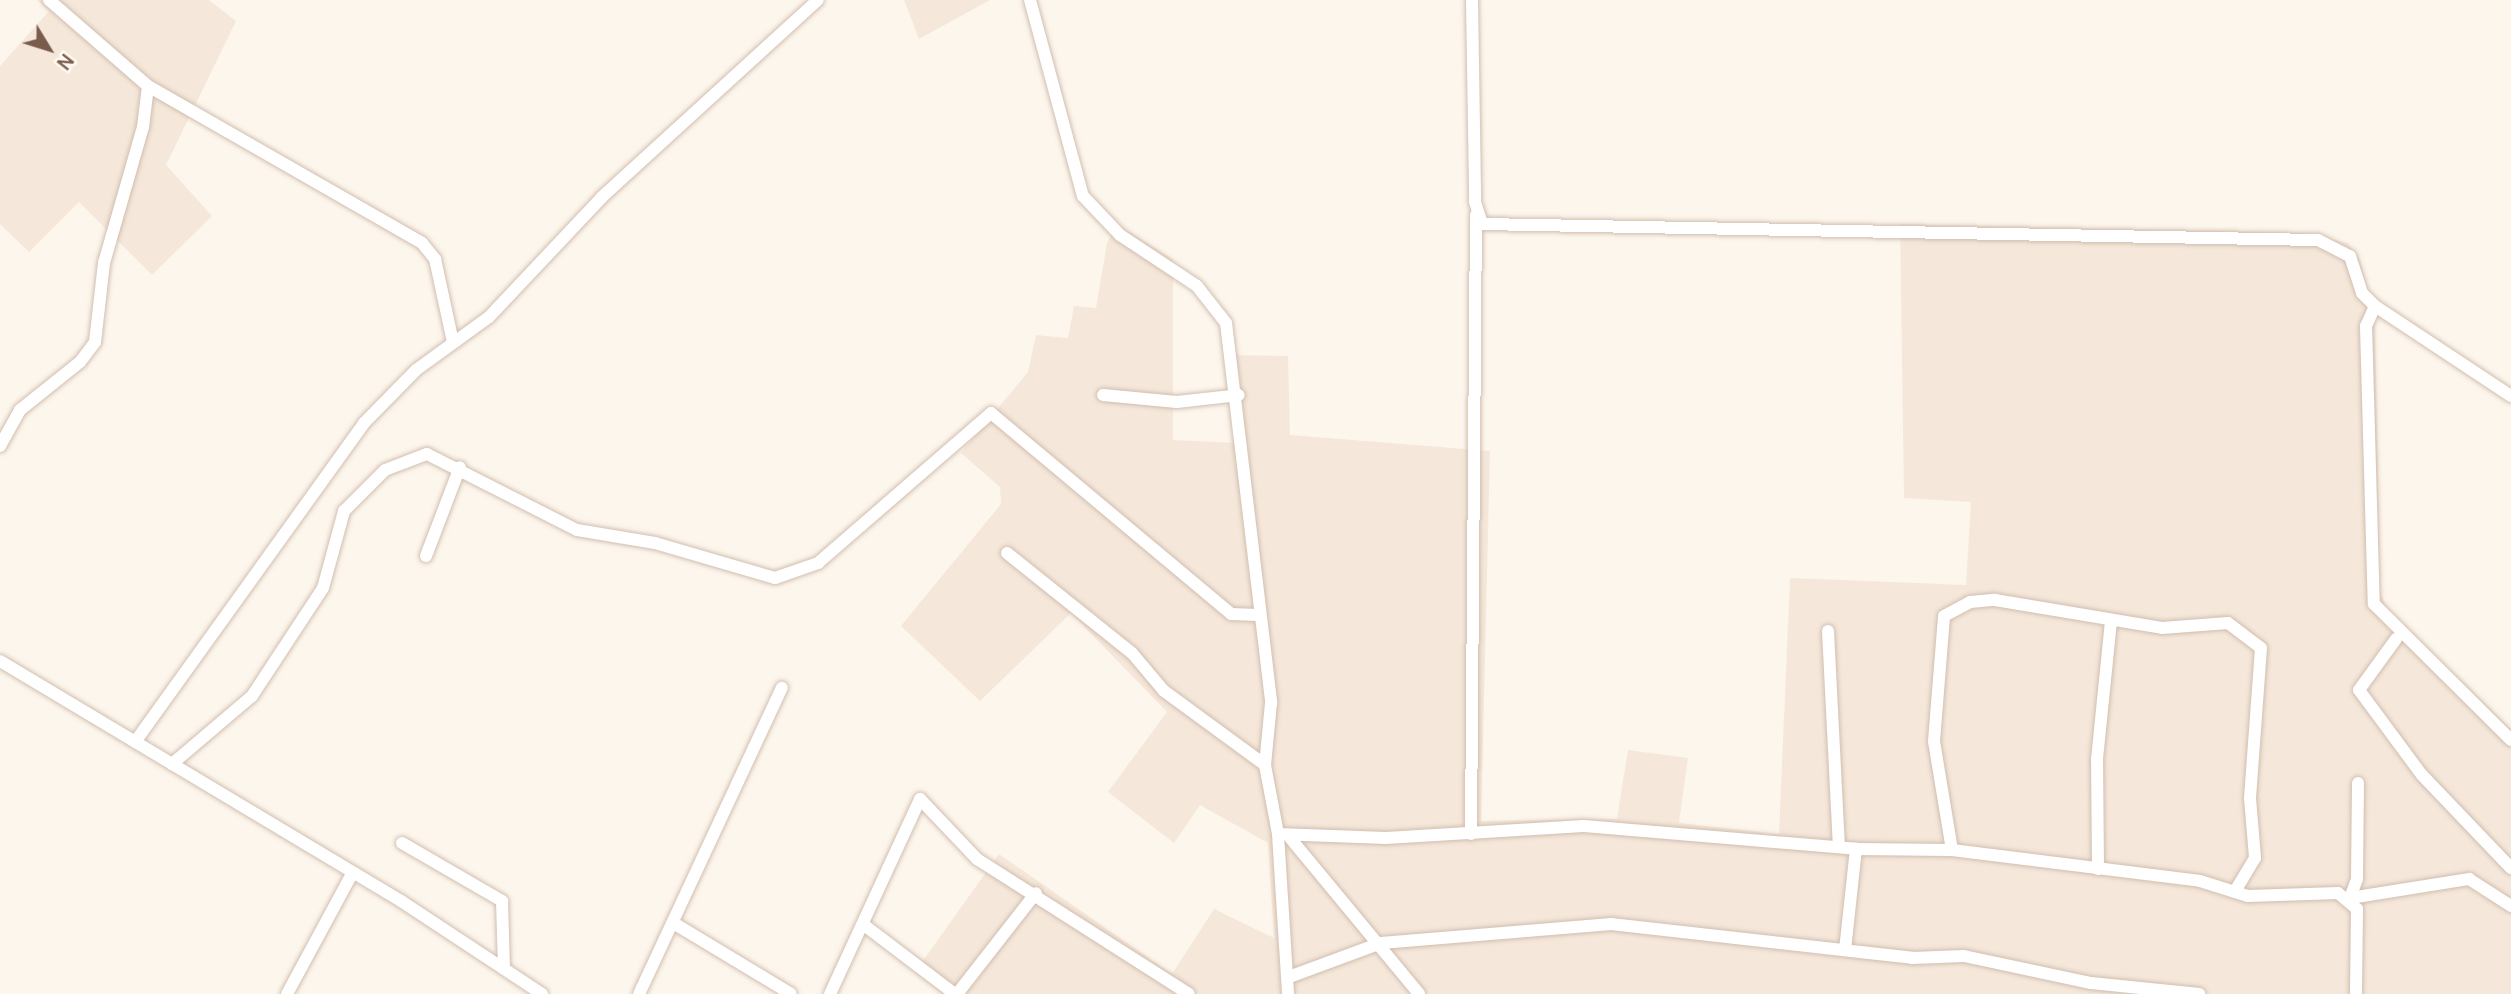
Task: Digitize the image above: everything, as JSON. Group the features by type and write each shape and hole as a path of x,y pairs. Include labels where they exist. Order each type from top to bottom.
{"street":[{"path":"49,0 148,86 422,243 435,259 453,342"},
{"path":"135,742 364,424 416,370 489,317 595,203 818,0"},
{"path":"1030,0 1083,196 1120,235 1217,303 1233,348 1258,615 1272,703 1265,765 1278,834 1289,977 1287,994"},
{"path":"1471,834 1476,214 1472,0"},
{"path":"0,446 25,404 63,377 95,342 104,263 143,127 148,86"},
{"path":"1476,214 1482,224 1495,225 2318,240 2350,256 2362,293 2375,306 2511,396"},
{"path":"2375,306 2366,326 2374,604 2511,740"},
{"path":"1103,395 1177,402 1239,395"},
{"path":"172,764 252,696 323,588 344,511 385,470 410,457 427,454 460,467 577,530 655,543 758,578 775,578 818,563 991,414 1231,614 1258,615"},
{"path":"426,556 460,467"},
{"path":"1007,553 1132,653 1164,691 1265,765"},
{"path":"1952,850 1934,741 1944,616 1970,602 1995,600 2162,628 2228,623 2261,648 2250,798 2255,858 2236,890"},
{"path":"2098,869 2097,760 2111,621"},
{"path":"1828,631 1839,847"},
{"path":"2396,639 2359,690 2422,775 2511,868"},
{"path":"0,661 352,874 542,994"},
{"path":"639,994 675,924 782,688"},
{"path":"2350,898 2357,879 2358,783"},
{"path":"830,994 920,799 977,859 1036,893 1189,994"},
{"path":"1278,834 1292,839 1471,834 1584,826 1856,849 1952,850 2098,869 2236,890 2264,897 2350,898 2469,879 2511,906"},
{"path":"1292,839 1381,943 1419,994"},
{"path":"402,843 502,901 504,968"},
{"path":"1844,950 1856,849"},
{"path":"287,994 352,874"},
{"path":"864,925 956,994 1036,893"},
{"path":"2350,898 2357,909 2356,994"},
{"path":"675,924 791,994"},
{"path":"1289,977 1381,943 1611,924 1844,950 2008,961 2091,983 2199,994"}],"shaded area":[{"path":"37,0 209,0 236,21 166,165 212,216 152,275 79,202 29,252 0,224 0,66 49,11"},
{"path":"904,0 990,0 919,39"},
{"path":"1117,224 1173,259 1173,440 1237,443 1228,355 1288,356 1290,435 1490,451 1481,821 1617,819 1628,750 1688,758 1679,823 1779,834 1790,578 1966,585 1971,502 1904,498 1900,224 2305,233 2348,243 2360,260 2375,323 2380,591 2387,608 2511,730 2511,994 943,994 915,972 999,854 1172,974 1214,909 1274,938 1268,843 1200,805 1174,843 1108,792 1167,712 1071,613 980,701 901,626 1001,504 1000,487 961,453 1028,372 1036,335 1068,338 1074,306 1096,308 1107,243"}]}
